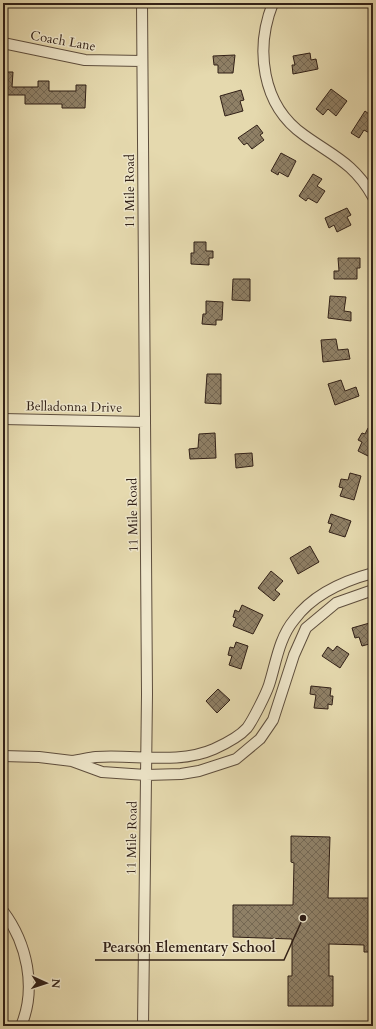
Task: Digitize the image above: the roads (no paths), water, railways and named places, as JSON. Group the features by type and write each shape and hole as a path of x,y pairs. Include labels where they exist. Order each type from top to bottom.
{"street":[{"name":"11 Mile Road","path":"142,3 146,757 143,1026"},
{"path":"273,3 267,18 263,37 262,59 266,77 273,96 281,111 290,123 303,134 349,165 373,197"},
{"name":"Coach Lane","path":"3,43 85,60 142,61"},
{"name":"Belladonna Drive","path":"3,419 145,422"},
{"path":"72,761 97,757 190,755 212,750 228,743 247,728 269,686 277,654 293,621 309,603 329,590 354,578 373,572"},
{"path":"329,590 336,603"},
{"path":"3,756 39,757 72,761 102,772 146,775 181,774 215,766 236,759 260,738 273,720 284,690 294,655 306,628 336,603 373,590"},
{"path":"293,621 306,628"},
{"path":"269,686 284,690"},
{"path":"212,750 215,766"},
{"path":"3,911 19,936 25,956 28,974 27,1007 21,1026"}],"place":[{"name":"Pearson Elementary School","path":"303,918"}]}
